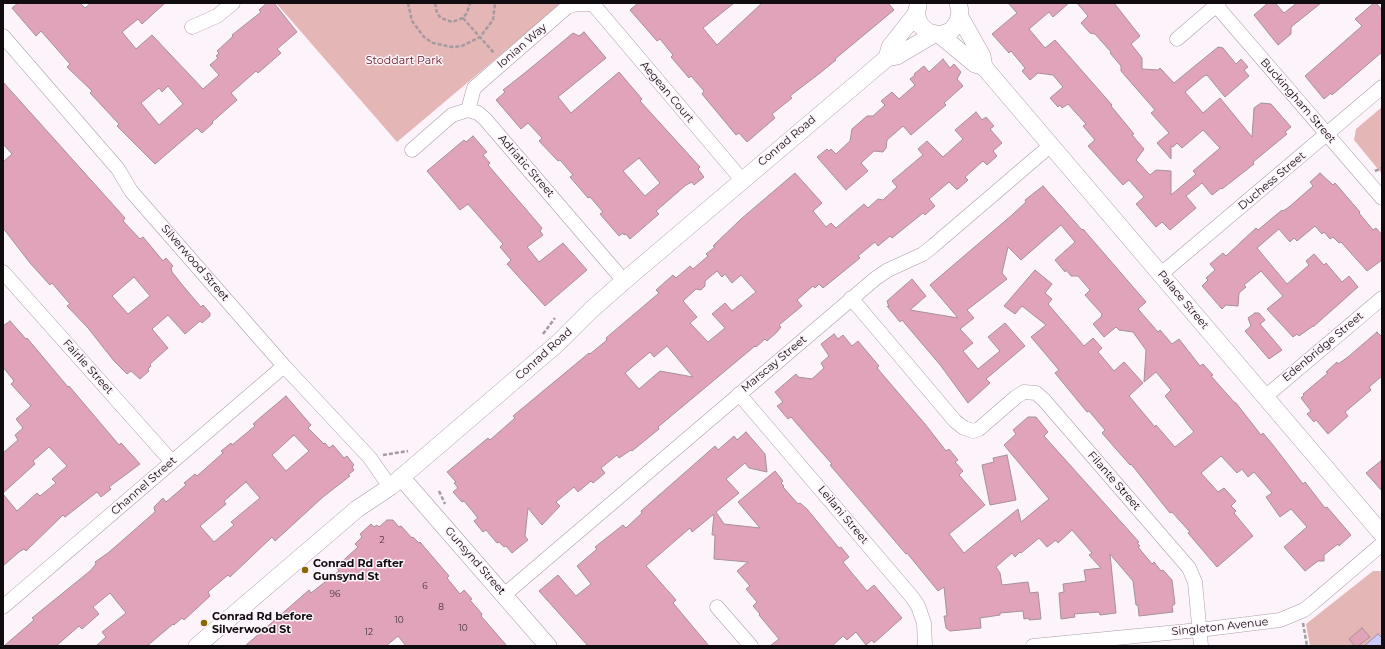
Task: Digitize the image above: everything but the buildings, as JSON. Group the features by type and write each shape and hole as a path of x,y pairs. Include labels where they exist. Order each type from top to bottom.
{"street":[{"path":"192,27 217,16 233,3"},
{"name":"Ionian Way","path":"468,110 474,88 568,7 576,4 593,4"},
{"name":"Aegean Court","path":"593,4 742,180"},
{"path":"1177,39 1216,4"},
{"name":"Buckingham Street","path":"1216,4 1326,135 1382,198"},
{"name":"Conrad Road","path":"887,58 890,47 916,7"},
{"name":"Palace Street","path":"916,7 920,25 928,32 937,35 975,64 984,67"},
{"name":"Conrad Road","path":"197,646 357,509 396,482 558,343 591,310 624,281 887,58 897,56 937,35 951,31 955,27 961,9"},
{"name":"Palace Street","path":"961,9 982,56 984,67 1382,534"},
{"name":"Silverwood Street","path":"3,36 118,168 131,191 284,366 370,458 396,482"},
{"name":"Duchess Street","path":"1161,274 1382,87"},
{"path":"412,150 452,116 468,110"},
{"name":"Adriatic Street","path":"468,110 478,113 485,119 624,281"},
{"name":"Marscay Street","path":"504,595 851,298 888,270 912,259 933,246 1051,145"},
{"name":"Fairlie Street","path":"3,272 172,462"},
{"name":"Filante Street","path":"851,298 955,421 973,433 1020,394 1028,392 1040,396 1189,568 1195,582 1200,646"},
{"name":"Edenbridge Street","path":"1265,397 1382,298"},
{"name":"Channel Street","path":"3,607 284,366"},
{"name":"Leilani Street","path":"739,394 912,597 918,606 924,623 925,646"},
{"name":"Gunsynd Street","path":"396,482 504,595 548,646"},
{"name":"Singleton Avenue","path":"1042,646 1268,623 1292,616 1314,602 1382,544"},
{"path":"717,607 751,646"}],"path":[{"path":"408,3 412,21 417,30 433,43 442,46 462,46 480,37 493,20 496,3"},
{"path":"435,3 437,13 452,22 464,18 470,3"},
{"path":"464,18 502,63"},
{"path":"1375,172 1382,168"},
{"path":"377,457 409,451 415,448"},
{"path":"1303,622 1307,646"}],"green space":[{"name":"Stoddart Park","path":"276,3 562,3 397,142"},
{"path":"1382,107 1382,174 1354,140 1356,129"},
{"path":"1373,571 1382,571 1382,646 1310,646 1306,624"}],"shaded area":[{"path":"1378,634 1382,638 1382,646 1364,646"}],"place":[{"name":"Conrad Rd after Gunsynd St","path":"305,570"},
{"name":"Conrad Rd before Silverwood St","path":"204,623"}]}
